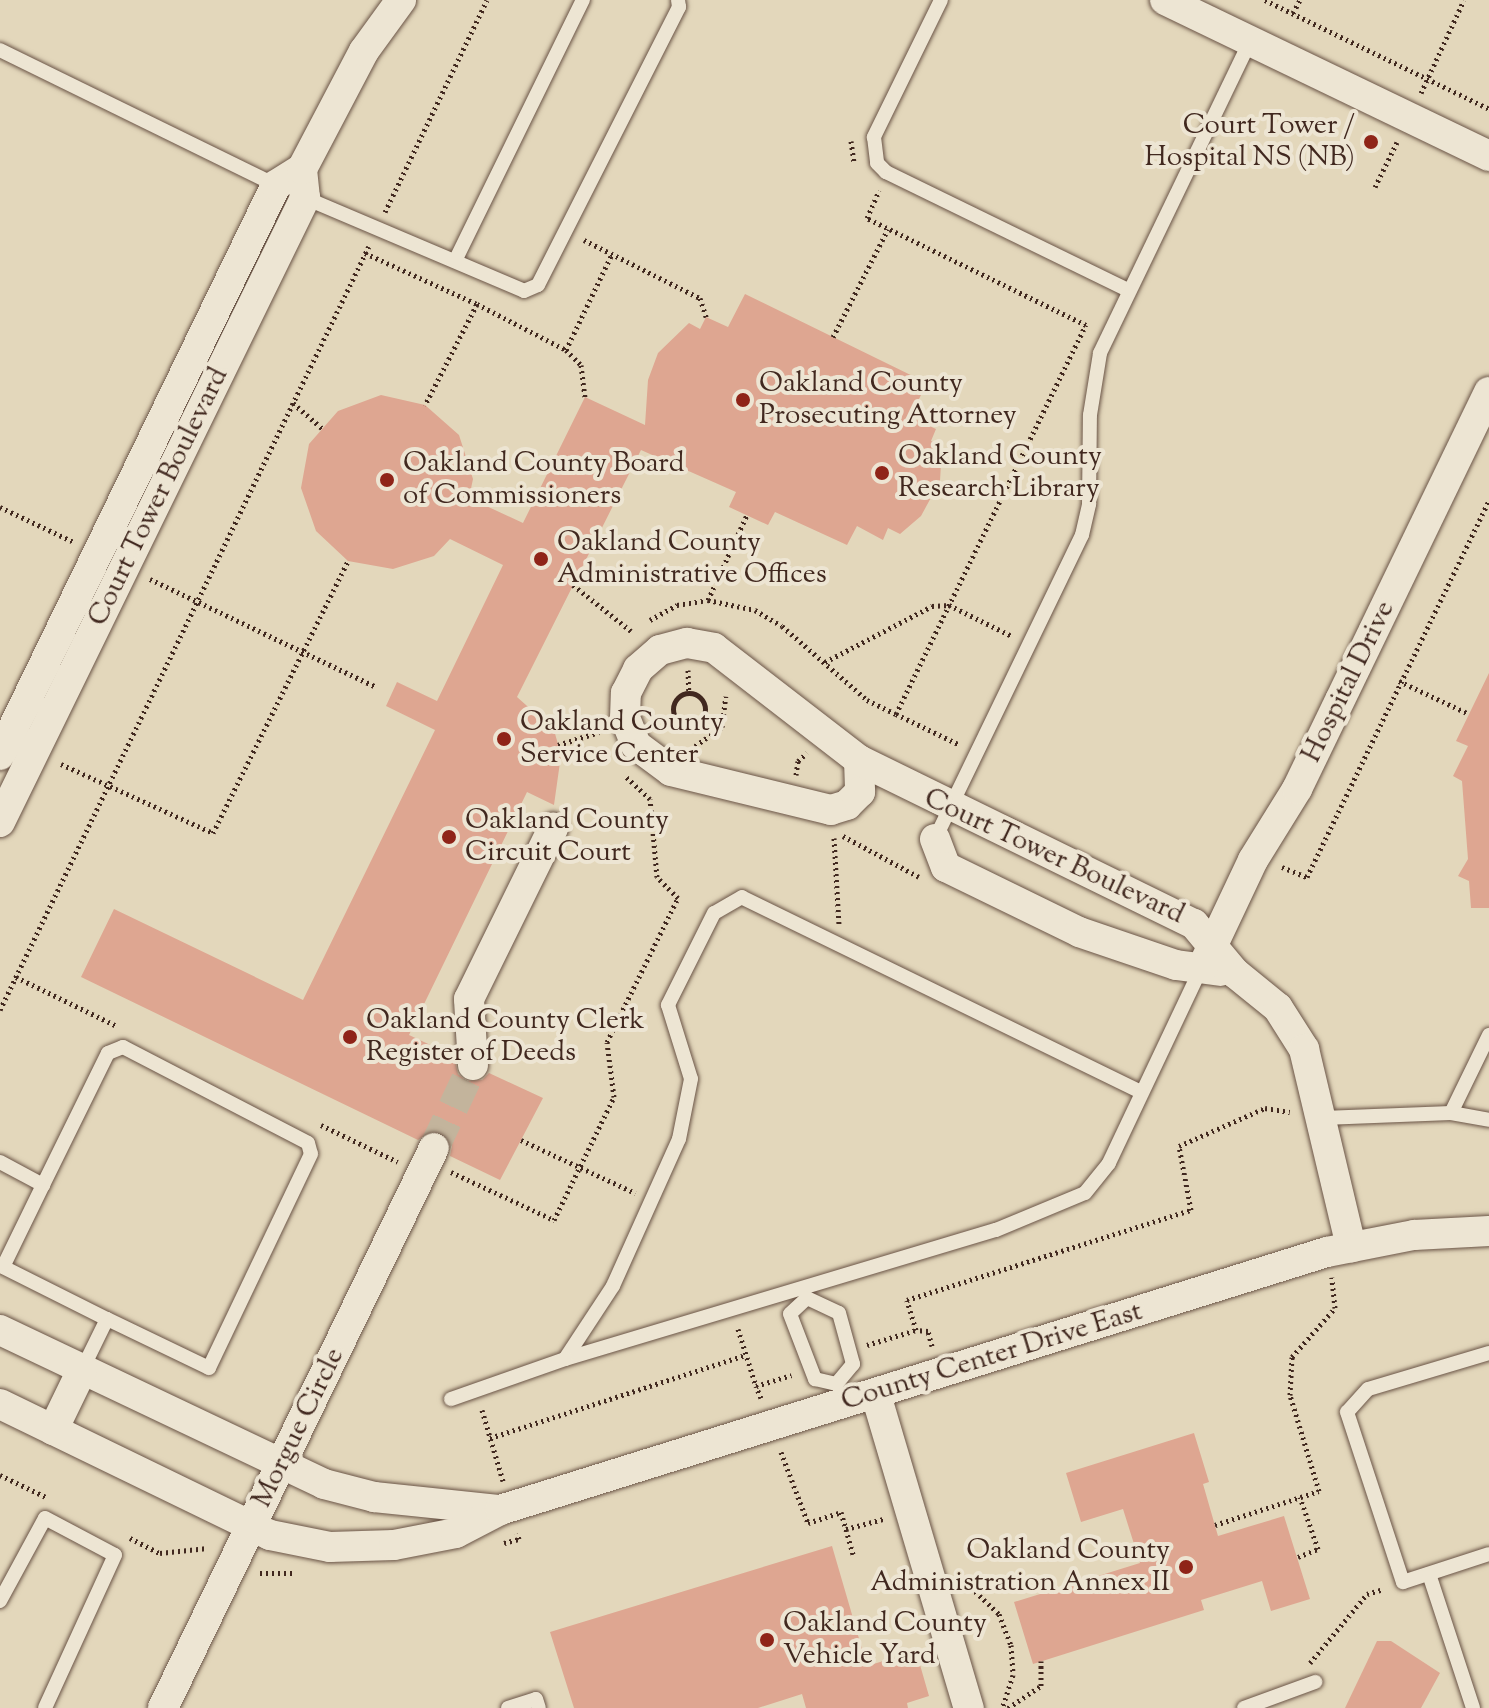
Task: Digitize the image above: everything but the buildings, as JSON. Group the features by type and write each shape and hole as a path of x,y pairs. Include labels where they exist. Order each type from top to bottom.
{"street":[{"name":"Court Tower Boulevard","path":"0,755 112,560 304,184 364,51 401,0"},
{"path":"1165,0 1489,156"},
{"path":"276,185 304,184"},
{"name":"Court Tower Boulevard","path":"4,803 35,752 112,560 276,185"},
{"name":"Hospital Drive","path":"1207,956 1253,860 1297,789 1489,392"},
{"name":"Court Tower Boulevard","path":"859,760 860,792 847,805 831,810 671,771 636,745 625,718 626,693 638,669 660,650 679,644 706,645 733,659 859,760 1194,924 1207,956"},
{"path":"473,1065 469,999 553,828"},
{"name":"Court Tower Boulevard","path":"935,839 946,867 1037,912 1101,942 1207,956 1268,997 1296,1034 1310,1064 1310,1116 1341,1258"},
{"name":"Morgue Circle","path":"163,1708 430,1156"},
{"name":"County Center Drive East","path":"0,1404 252,1527 309,1544 373,1547 456,1533 500,1510 839,1394 876,1395 1414,1235 1489,1231"},
{"name":"County Center Drive East","path":"0,1330 280,1466 374,1497 500,1510"},
{"path":"53,1430 82,1370"},
{"path":"876,1395 969,1708"}],"lane":[{"path":"455,261 583,0"},
{"path":"304,184 376,230 524,291 538,285 679,7 678,0"},
{"path":"941,0 874,137 877,163 886,172 1128,290"},
{"path":"935,839 1087,520 1095,372 1128,290 1250,41"},
{"path":"0,50 276,185"},
{"path":"565,1359 613,1286 654,1202 679,1139 691,1079 668,1005 714,913 742,897 1141,1092"},
{"path":"451,1399 565,1359 731,1309 806,1292 996,1230 1085,1193 1109,1163 1207,956"},
{"path":"1451,1113 1489,1035"},
{"path":"123,1047 308,1143 311,1154 209,1368 3,1267 43,1185 108,1053 123,1047"},
{"path":"1310,1116 1451,1113 1489,1120"},
{"path":"0,1162 43,1185"},
{"path":"806,1292 839,1313 853,1364 839,1394 815,1379 790,1314 806,1292"},
{"path":"82,1370 107,1319"},
{"path":"1489,1353 1368,1389 1347,1412 1403,1582 1489,1554"},
{"path":"0,1601 45,1518 115,1555 45,1708"},
{"path":"1429,1574 1473,1708"},
{"path":"1244,1708 1310,1684"},
{"path":"508,1708 536,1699 539,1708"}],"path":[{"path":"0,1010 487,0"},
{"path":"1265,0 1489,109"},
{"path":"1293,13 1300,0"},
{"path":"853,136 851,154 858,170"},
{"path":"872,185 880,192 867,218 1086,325 896,714"},
{"path":"833,337 888,229"},
{"path":"566,231 700,298 706,317"},
{"path":"365,253 477,304 566,350 581,365 585,397"},
{"path":"566,350 612,254"},
{"path":"425,405 477,304"},
{"path":"293,403 323,429"},
{"path":"1273,872 1283,866 1307,877 1399,681 1489,501"},
{"path":"0,507 376,687"},
{"path":"708,600 747,515"},
{"path":"35,752 213,833 348,561"},
{"path":"573,585 631,631"},
{"path":"624,641 631,631 677,605 708,600 769,617 867,700 977,753"},
{"path":"825,662 932,606 949,605 1029,644"},
{"path":"674,675 702,674"},
{"path":"1399,681 1469,714"},
{"path":"692,748 723,723 728,700 723,688 735,695"},
{"path":"694,693 703,700 704,715 696,723 681,722 674,714 676,699 694,693"},
{"path":"704,715 723,723"},
{"path":"598,718 600,747"},
{"path":"653,720 667,739"},
{"path":"558,745 599,732"},
{"path":"680,743 706,752"},
{"path":"789,780 802,784 796,775 798,761 819,751 807,743"},
{"path":"621,772 650,799 665,802"},
{"path":"314,1121 399,1163 430,1156 554,1220 614,1097 607,1042 678,898 657,877 650,799"},
{"path":"840,945 834,833 924,879"},
{"path":"16,977 130,1032"},
{"path":"1293,1098 1310,1116"},
{"path":"521,1140 654,1202"},
{"path":"1215,1525 1319,1491 1290,1395 1292,1357 1335,1308 1341,1258"},
{"path":"731,1309 756,1386"},
{"path":"490,1438 746,1355"},
{"path":"0,1475 54,1500"},
{"path":"1298,1557 1318,1549 1300,1497"},
{"path":"120,1533 160,1553 212,1549"},
{"path":"1310,1684 1301,1674 1367,1594 1403,1582"},
{"path":"1008,1708 1041,1686 1041,1661"}],"tunnel":[{"path":"434,1148 473,1065"}],"place":[{"name":"Court Tower / Hospital NS (NB)","path":"1371,142"},
{"name":"Oakland County Prosecuting Attorney","path":"743,400"},
{"name":"Oakland County Research Library","path":"882,473"},
{"name":"Oakland County Board of Commissioners","path":"387,480"},
{"name":"Oakland County Administrative Offices","path":"541,559"},
{"name":"Oakland County Service Center","path":"504,739"},
{"name":"Oakland County Circuit Court","path":"449,837"},
{"name":"Oakland County Clerk Register of Deeds","path":"350,1037"},
{"name":"Oakland County Administration Annex II","path":"1186,1567"},
{"name":"Oakland County Vehicle Yard","path":"767,1640"}]}
